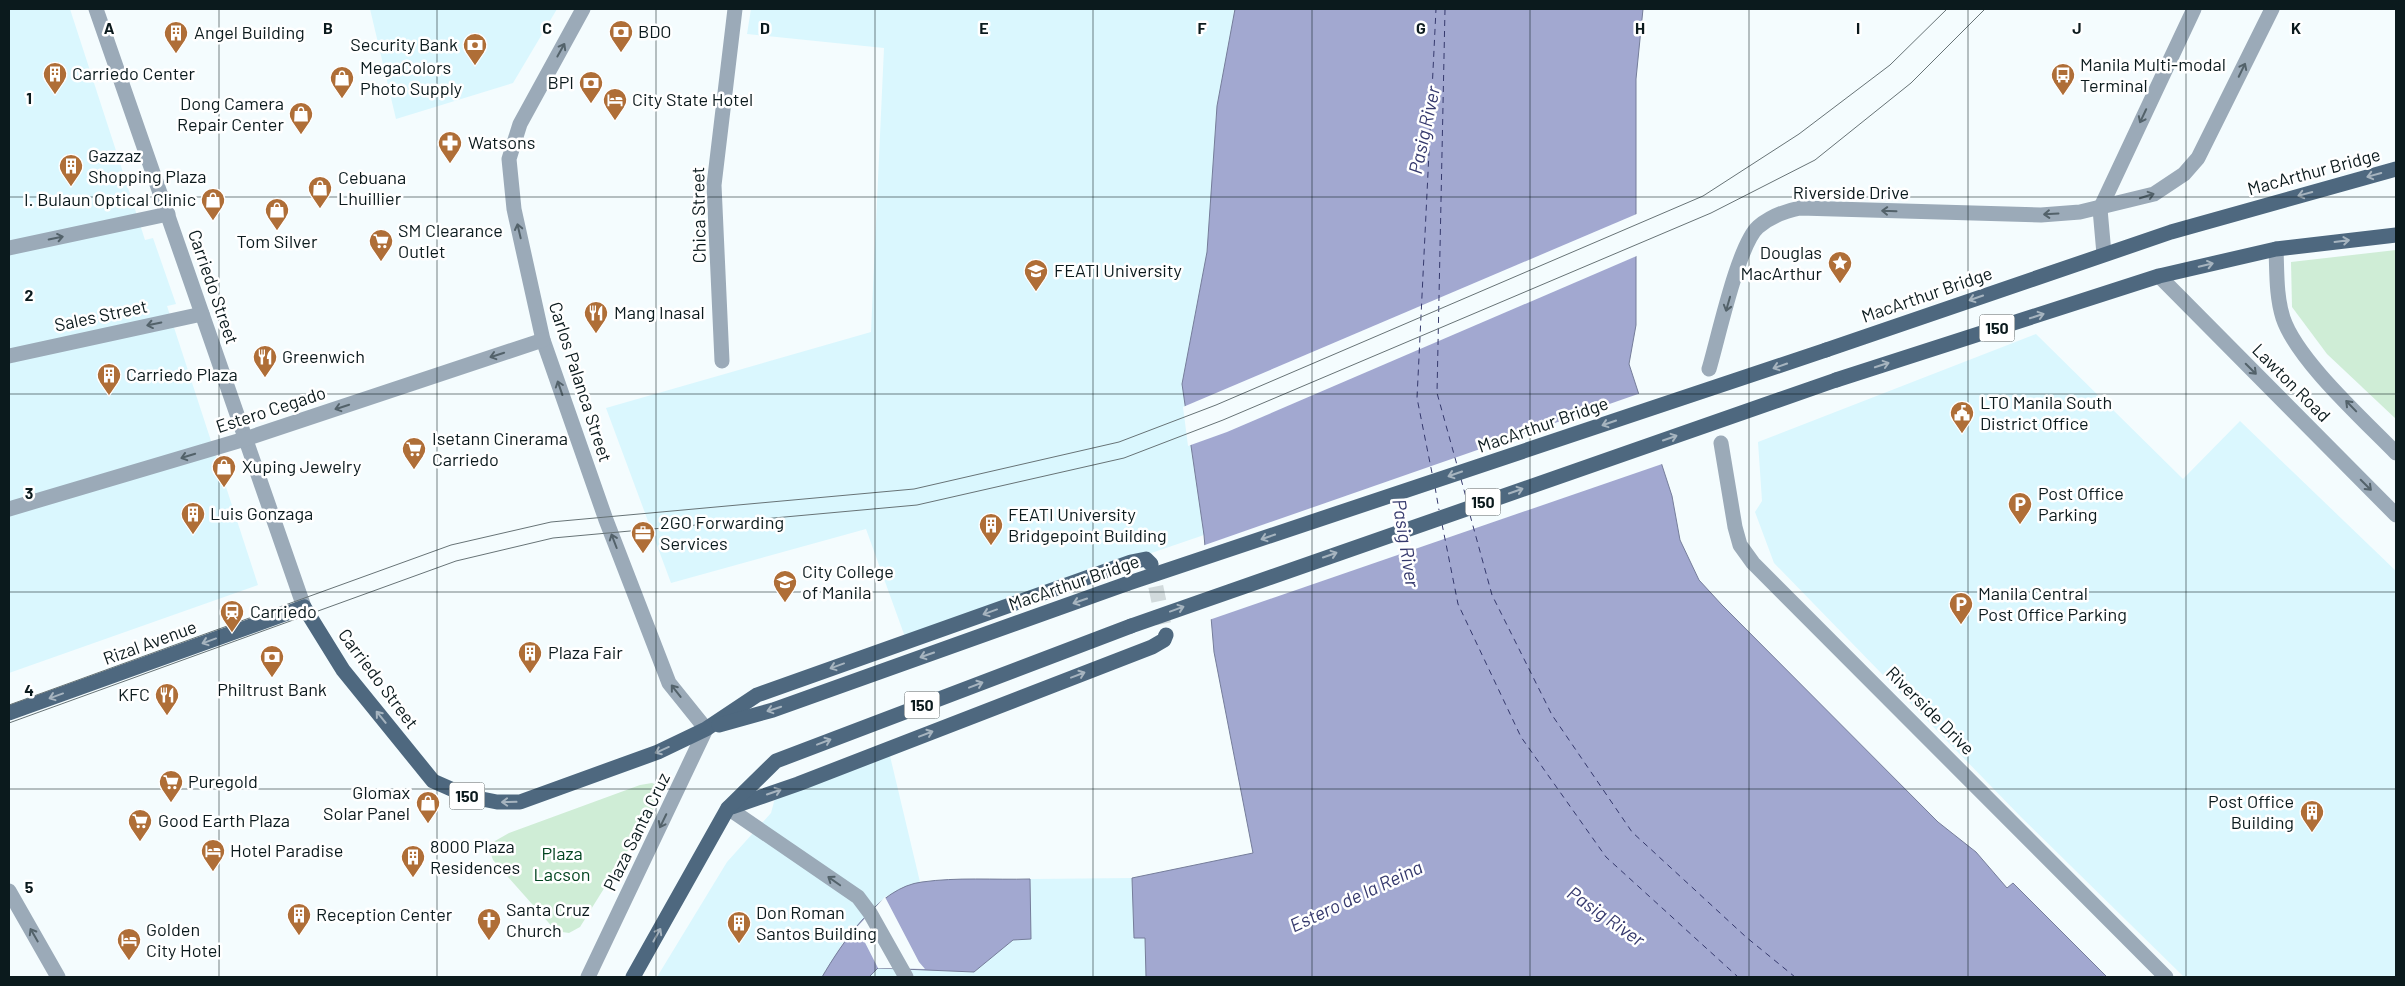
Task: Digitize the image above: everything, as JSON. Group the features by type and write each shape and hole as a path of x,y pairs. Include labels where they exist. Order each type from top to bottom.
{"main road":[{"name":"MacArthur Bridge","path":"706,729 773,710 1126,584 1826,350 2104,254 2242,211 2396,169"},
{"name":"150","path":"633,977 728,808 776,761 1131,626 1836,380 2159,276 2276,249 2396,235"},
{"path":"706,729 756,695 1131,562 1146,560 1151,564"},
{"name":"Carriedo Street","path":"304,607 343,670 433,781 467,796 497,802 520,802 658,752 706,729"},
{"name":"Rizal Avenue","path":"9,713 304,607"},
{"path":"728,808 798,784 1152,647 1164,640 1166,635"}],"street":[{"name":"Carriedo Street","path":"96,9 304,607"},
{"name":"Carlos Palanca Street","path":"584,9 520,124 509,158 514,209 543,340 606,520 669,683 706,729"},
{"name":"Chica Street","path":"722,361 714,185 735,9"},
{"path":"2104,254 2100,209 2194,9"},
{"name":"Riverside Drive","path":"1710,369 1741,258 1748,240 1758,228 1782,212 1800,208 2041,215 2100,209 2154,194 2184,174 2198,158 2272,9"},
{"path":"9,248 168,214"},
{"name":"Lawton Road","path":"2276,249 2278,292 2284,318 2294,342 2312,365 2396,453"},
{"name":"Lawton Road","path":"2159,276 2396,515"},
{"name":"Sales Street","path":"9,356 202,314"},
{"name":"Estero Cegado","path":"9,509 245,439 543,340"},
{"name":"Riverside Drive","path":"1721,443 1735,527 1740,544 1754,563 2166,977"},
{"name":"Plaza Santa Cruz","path":"588,977 706,729"},
{"path":"728,808 858,897 870,913 903,973"},
{"path":"9,891 58,977"}],"shaded area":[{"path":"9,9 70,9 145,240 153,238 176,304 167,306 258,585 9,673"},
{"path":"370,9 557,9 513,83 396,119"},
{"name":"FEATI University","path":"751,9 1235,9 1217,106 1207,252 1182,384 1204,535 905,637 866,529 671,583 606,408 871,332 884,48 747,34"},
{"path":"2036,334 2183,479 2240,421 2396,571 2396,977 2184,977 2021,817 1774,563 1755,512 1762,501 1758,442"},
{"path":"890,756 920,882 885,897 844,941 822,977 657,977 727,862 771,813 775,798"},
{"path":"1132,878 1134,938 1145,938 1146,977 869,977 878,968 974,972 1013,940 1031,939 1030,879"}],"green space":[{"path":"2396,250 2396,419 2327,354 2292,307 2291,262"},
{"name":"Plaza Lacson","path":"652,783 660,786 661,794 656,805 580,927 569,933 556,931 493,860 489,849 495,841 509,833 640,785"}],"water":[{"path":"1235,9 1643,9 1636,79 1636,325 1629,364 1672,496 1680,540 1699,580 1938,822 1976,852 2007,888 2013,883 2107,977 1146,977 1145,938 1134,938 1132,878 1253,853 1214,652 1204,535 1182,384 1207,252 1217,106"},
{"path":"1030,879 1031,939 1013,940 974,972 878,968 869,977 822,977 851,933 863,919 891,894 906,886 922,882 949,880"}],"pier":[{"path":"1639,213 1639,255 1227,432 1188,446 1183,407"},
{"path":"1641,393 1665,463 1209,620 1202,546"},
{"path":"885,897 919,962 925,969 878,968 857,927"}],"ferry route":[{"path":"1432,473 1417,398 1436,9"},
{"path":"1445,9 1437,393 1457,465"},
{"path":"1461,479 1467,501"},
{"path":"1435,487 1439,510"},
{"path":"1470,515 1492,595 1552,715 1632,832 1746,937 1795,977"},
{"path":"1442,524 1458,604 1521,737 1606,857 1738,977"}],"tunnel":[{"path":"1151,564 1166,635"}],"tram line":[{"path":"9,705 451,545 551,522 914,489 1119,442 1216,405 1703,196 1799,134 1890,65 1947,9"},
{"path":"9,723 456,561 553,538 917,505 1124,458 1223,420 1711,213 1815,160 1911,83 1985,9"}],"place":[{"name":"BDO","path":"621,53"},
{"name":"Angel Building","path":"176,54"},
{"name":"Security Bank","path":"475,66"},
{"name":"Carriedo Center","path":"55,95"},
{"name":"Manila Multi-modal Terminal","path":"2063,96"},
{"name":"MegaColors Photo Supply","path":"342,99"},
{"name":"BPI","path":"591,104"},
{"name":"City State Hotel","path":"615,121"},
{"name":"Dong Camera Repair Center","path":"301,135"},
{"name":"Watsons","path":"450,164"},
{"name":"Gazzaz Shopping Plaza","path":"71,187"},
{"name":"Cebuana Lhuillier","path":"320,209"},
{"name":"I. Bulaun Optical Clinic","path":"213,221"},
{"name":"Tom Silver","path":"277,231"},
{"name":"SM Clearance Outlet","path":"381,262"},
{"name":"Douglas MacArthur","path":"1840,284"},
{"name":"FEATI University","path":"1036,292"},
{"name":"Mang Inasal","path":"596,334"},
{"name":"Greenwich","path":"265,378"},
{"name":"Carriedo Plaza","path":"109,396"},
{"name":"LTO Manila South District Office","path":"1962,434"},
{"name":"Isetann Cinerama Carriedo","path":"414,470"},
{"name":"Xuping Jewelry","path":"224,488"},
{"name":"Post Office Parking","path":"2020,525"},
{"name":"Luis Gonzaga","path":"193,535"},
{"name":"FEATI University Bridgepoint Building","path":"991,546"},
{"name":"2GO Forwarding Services","path":"643,554"},
{"name":"City College of Manila","path":"785,603"},
{"name":"Manila Central Post Office Parking","path":"1961,625"},
{"name":"Carriedo","path":"232,633"},
{"name":"Plaza Fair","path":"530,674"},
{"name":"Philtrust Bank","path":"272,678"},
{"name":"KFC","path":"167,716"},
{"name":"Puregold","path":"171,803"},
{"name":"Glomax Solar Panel","path":"428,824"},
{"name":"Post Office Building","path":"2312,833"},
{"name":"Good Earth Plaza","path":"140,842"},
{"name":"Hotel Paradise","path":"213,872"},
{"name":"8000 Plaza Residences","path":"413,878"},
{"name":"Reception Center","path":"299,936"},
{"name":"Santa Cruz Church","path":"489,941"},
{"name":"Don Roman Santos Building","path":"739,944"},
{"name":"Golden City Hotel","path":"129,961"}],"water label":[{"name":"Pasig River","path":"1424,130"},
{"name":"Pasig River","path":"1406,543"},
{"name":"Estero de la Reina","path":"1356,896"},
{"name":"Pasig River","path":"1606,916"}]}
